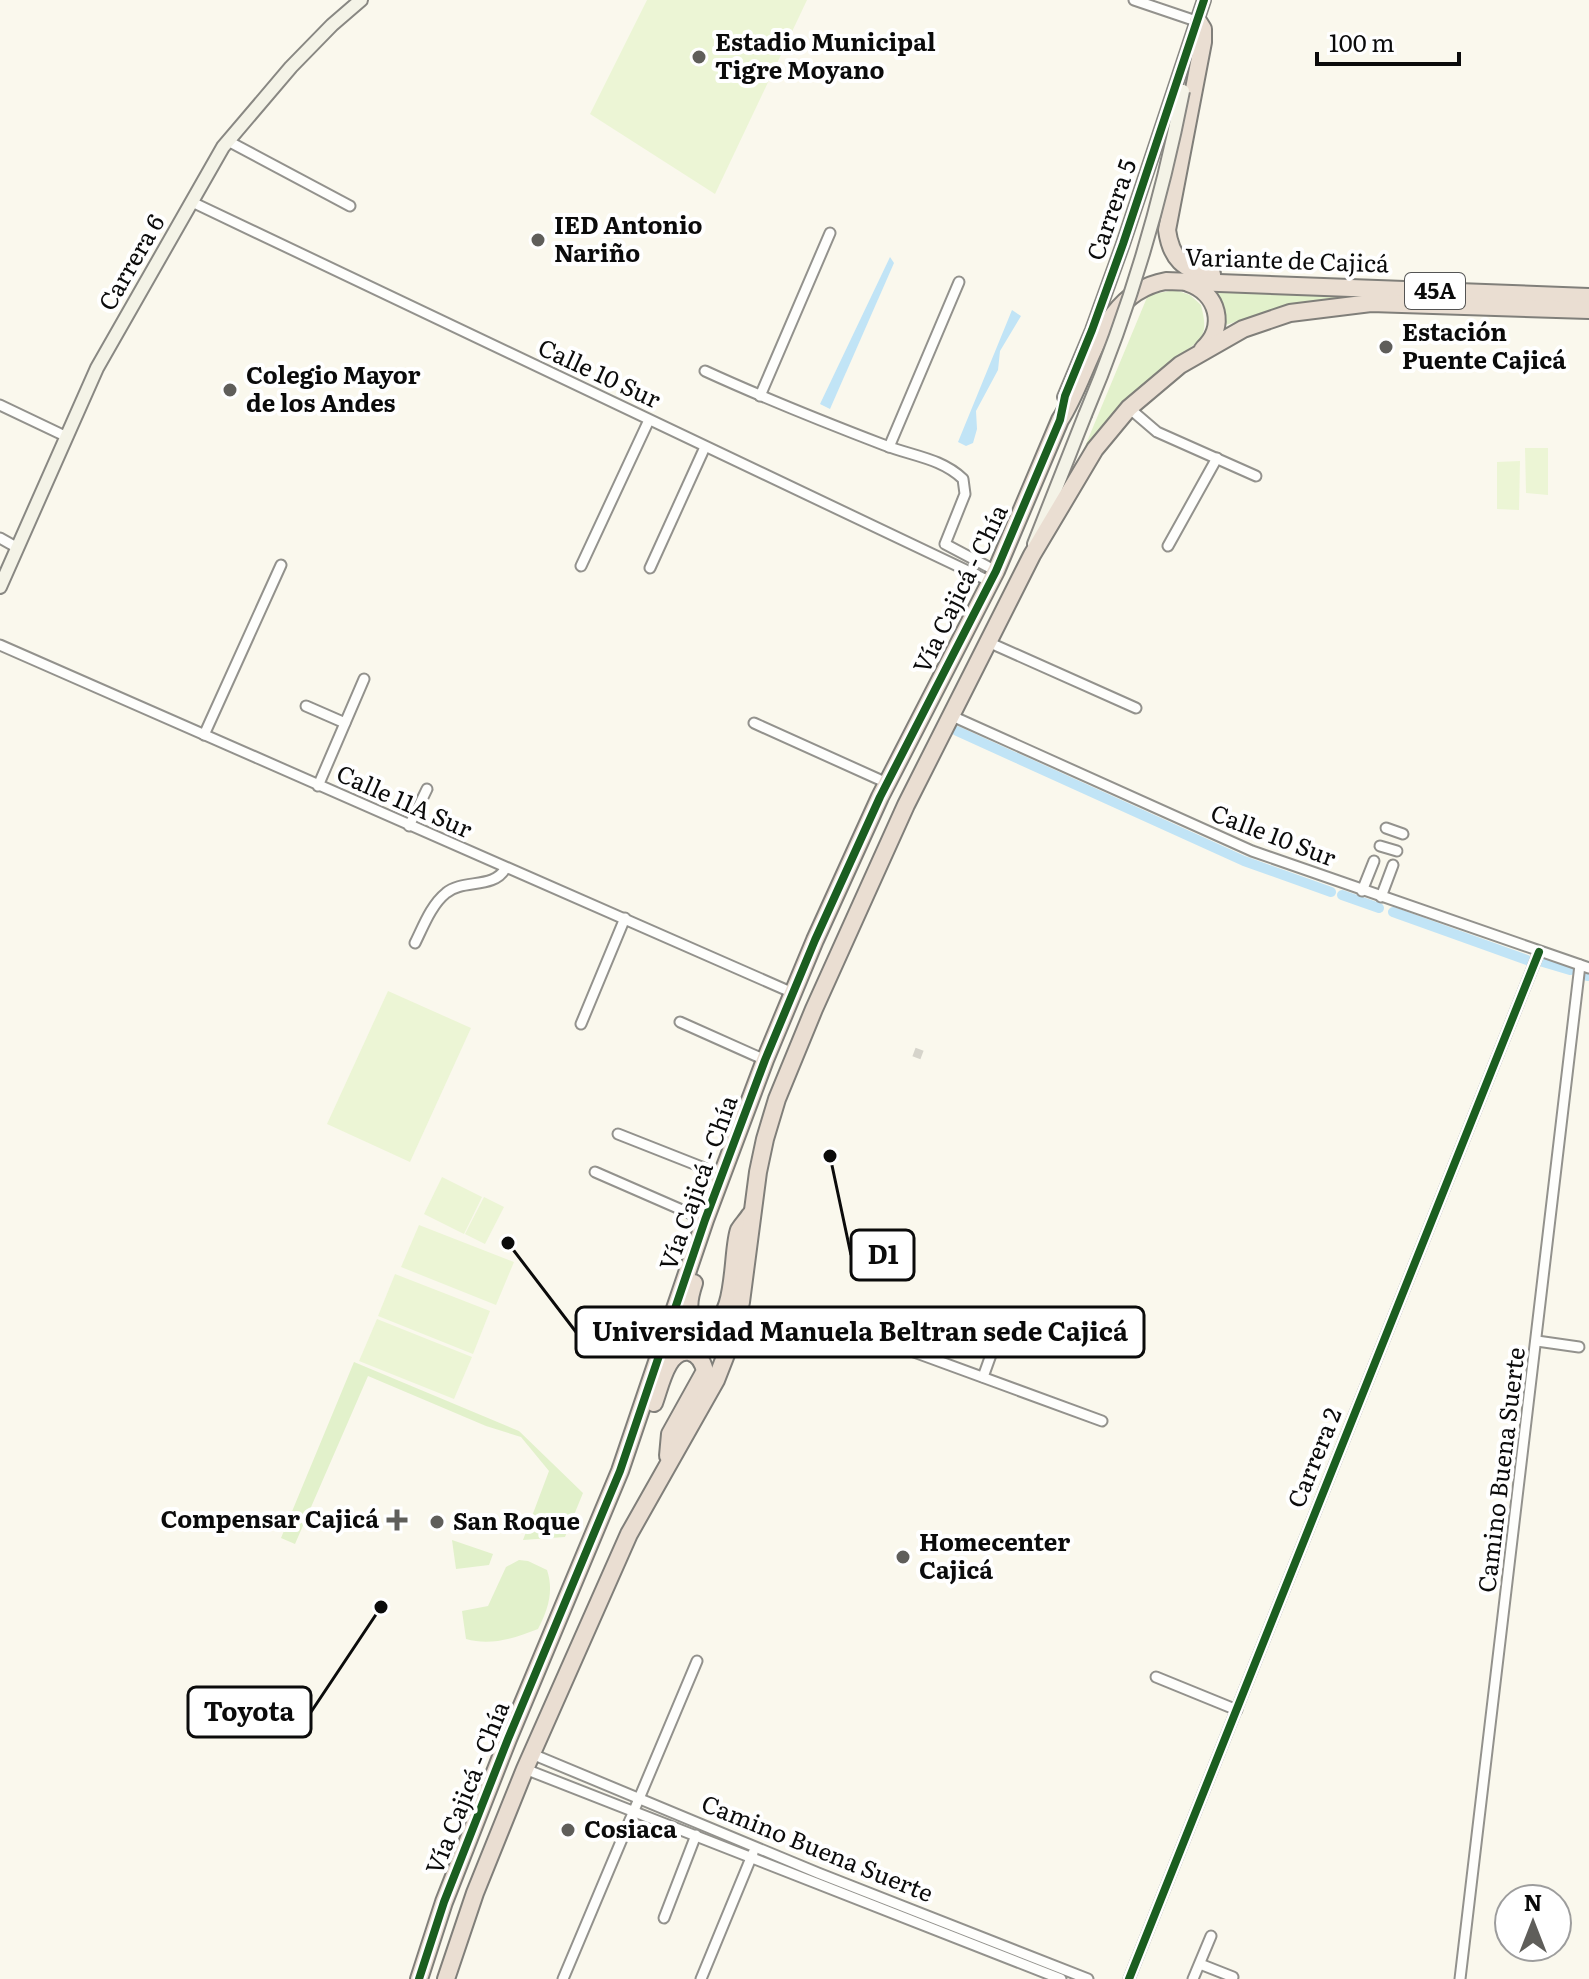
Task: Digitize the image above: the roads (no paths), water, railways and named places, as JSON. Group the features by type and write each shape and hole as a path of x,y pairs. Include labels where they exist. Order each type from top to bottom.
{"highway":[{"path":"1199,13 1203,42 1167,230 1169,247 1176,259 1197,272 1251,276 1280,285"},
{"path":"1184,281 1199,286 1211,297 1217,312 1217,327 1211,342 1199,352"},
{"name":"Variante de Cajicá","path":"1060,420 1073,400 1099,339 1119,306 1131,294 1149,285 1184,281 1589,297"},
{"name":"Variante de Cajicá","path":"1032,555 1080,471 1111,427 1154,385 1199,352 1243,329 1302,311 1341,305 1405,303 1589,310"},
{"name":"Vía Cajicá - Chía","path":"419,1979 439,1914 508,1739 620,1471 703,1226 765,1060 887,783 992,576 1060,420"},
{"name":"45A","path":"446,1979 475,1893 528,1761 629,1534 716,1380 732,1339 741,1302 758,1172 777,1099 843,942 878,872 906,805 1032,555"},
{"path":"703,1226 705,1247 688,1307 696,1321 714,1323 722,1318 727,1306 739,1231 753,1211"},
{"path":"590,1545 606,1533 672,1357 680,1352 689,1352 703,1363 705,1371 670,1434 668,1462"}],"main road":[{"name":"Carrera 6","path":"0,587 97,368 228,141 291,67 361,0"},
{"name":"Carrera 5","path":"1032,555 1035,537 1134,288 1160,197 1199,13"},
{"name":"Carrera 5","path":"1060,420 1065,396 1123,244 1199,13"}],"street":[{"path":"1134,0 1199,13"},
{"path":"228,141 350,206"},
{"name":"Calle 10 Sur","path":"192,202 705,447 992,576"},
{"path":"760,396 830,233"},
{"path":"889,447 959,282"},
{"path":"705,371 889,447 950,467 963,479 965,494 945,544 992,576"},
{"path":"0,405 65,436"},
{"path":"1129,408 1157,432 1256,476"},
{"path":"581,566 649,420"},
{"path":"650,568 705,447"},
{"path":"1168,546 1217,458"},
{"path":"0,538 16,547"},
{"path":"204,735 281,565"},
{"path":"988,642 1136,708"},
{"name":"Calle 11A Sur","path":"0,645 793,993"},
{"path":"318,786 364,679"},
{"path":"306,706 345,723"},
{"name":"Calle 10 Sur","path":"952,716 1252,851 1585,967"},
{"path":"754,723 887,783"},
{"path":"409,826 427,789"},
{"path":"1386,828 1403,834"},
{"path":"1380,846 1397,851"},
{"path":"1362,891 1371,865 1391,870 1381,897"},
{"path":"415,943 428,916 446,893 497,878 505,869"},
{"path":"581,1024 625,918"},
{"name":"Carrera 2","path":"1129,1979 1539,952"},
{"name":"Camino Buena Suerte","path":"1460,1979 1585,967"},
{"path":"680,1022 765,1060"},
{"path":"618,1134 722,1175"},
{"path":"595,1172 703,1226"},
{"path":"983,1377 1005,1316"},
{"path":"862,1333 1102,1421"},
{"path":"1537,1341 1579,1347"},
{"path":"563,1979 697,1661"},
{"path":"1156,1677 1237,1710"},
{"name":"Camino Buena Suerte","path":"528,1761 637,1798 816,1877 1088,1979"},
{"name":"Camino Buena Suerte","path":"528,1761 696,1835 753,1851"},
{"path":"664,1918 696,1835"},
{"path":"701,1979 753,1851"},
{"name":"Camino Buena Suerte","path":"916,1916 1061,1979"},
{"path":"1193,1979 1211,1936"},
{"path":"1200,1964 1233,1977"}],"water":[{"path":"890,257 894,263 830,409 820,404"},
{"path":"1012,310 1021,316 1000,351 998,370 976,411 977,429 973,443 966,446 958,442"}],"waterway":[{"path":"957,731 1244,861 1331,892"},
{"path":"1342,895 1379,908"},
{"path":"1393,912 1527,960"},
{"path":"1543,962 1570,970"}],"tunnel":[{"path":"914,1052 922,1055"}],"place":[{"name":"Estadio Municipal Tigre Moyano","path":"699,57"},
{"name":"IED Antonio Nariño","path":"538,240"},
{"name":"Estación Puente Cajicá","path":"1386,347"},
{"name":"Colegio Mayor de los Andes","path":"230,390"},
{"name":"D1","path":"830,1156"},
{"name":"Universidad Manuela Beltran sede Cajicá","path":"508,1243"},
{"name":"Compensar Cajicá","path":"397,1520"},
{"name":"San Roque","path":"437,1522"},
{"name":"Homecenter Cajicá","path":"903,1557"},
{"name":"Toyota","path":"381,1607"},
{"name":"Cosiaca","path":"568,1830"}]}
